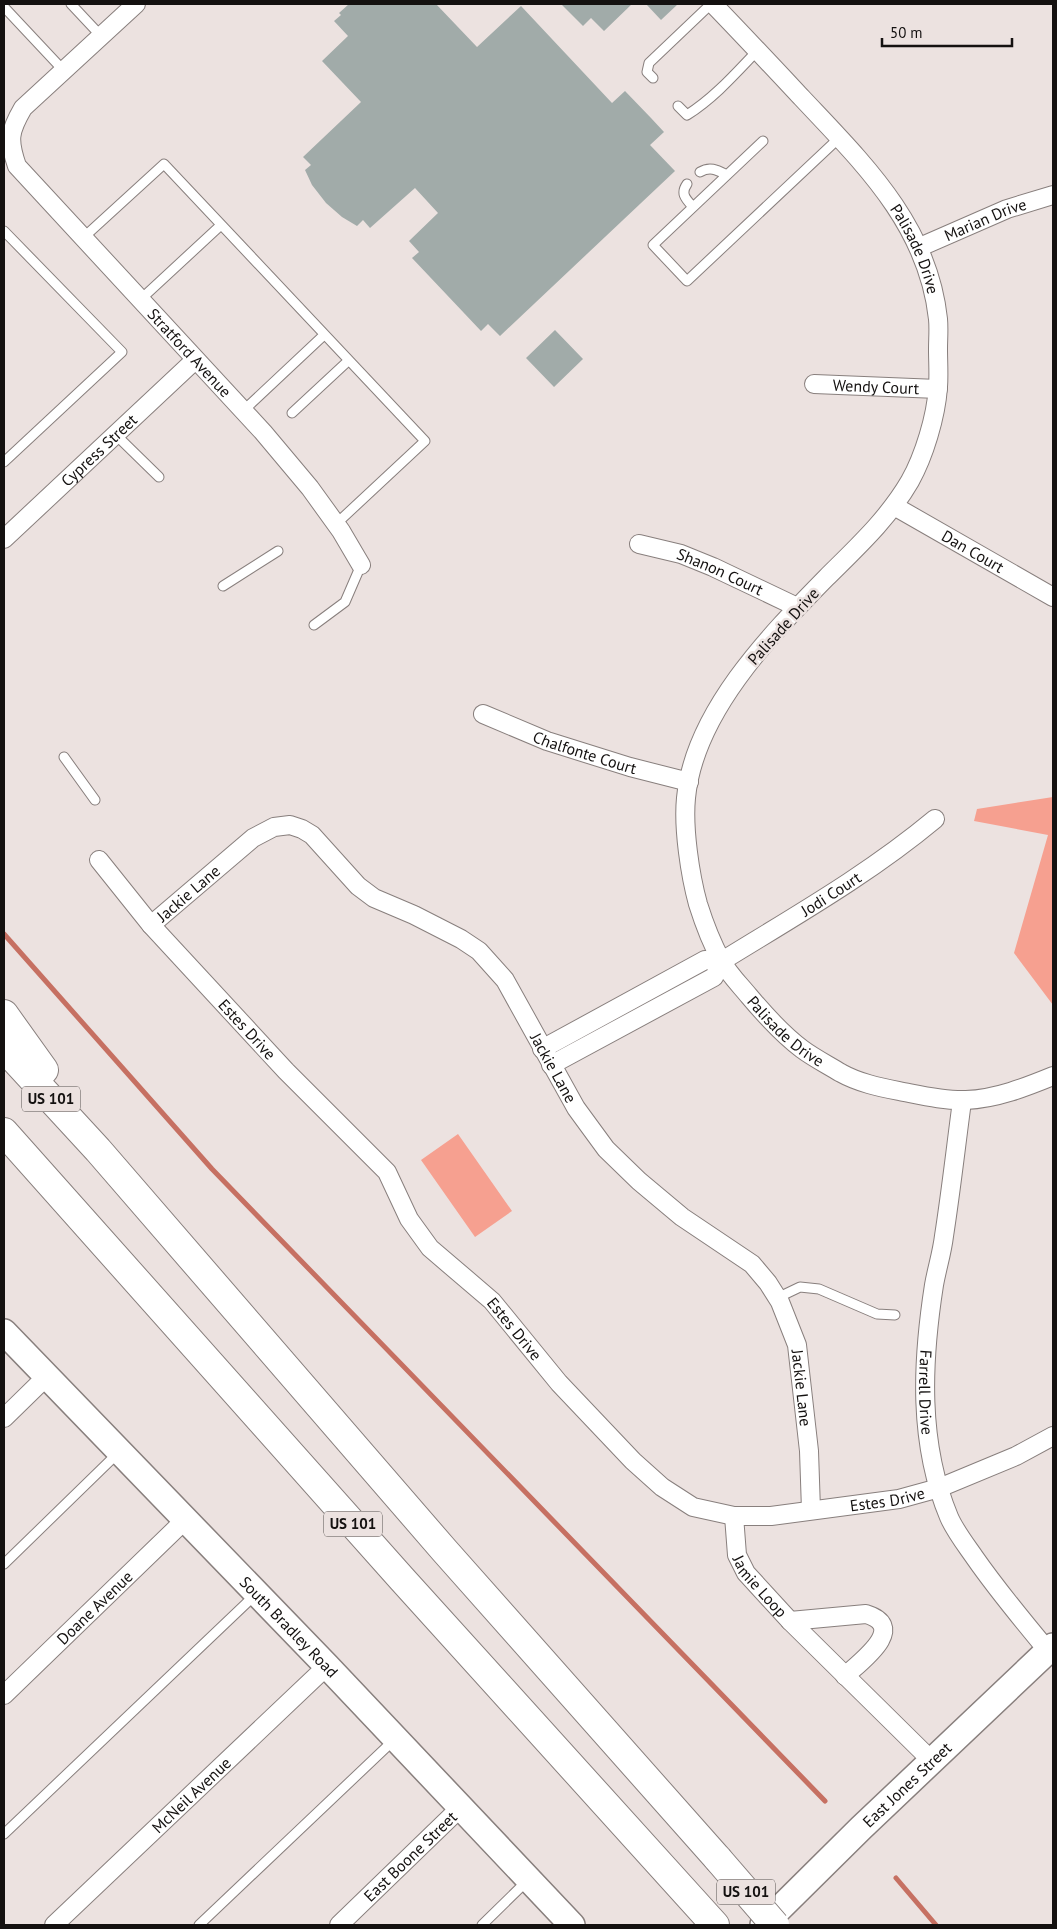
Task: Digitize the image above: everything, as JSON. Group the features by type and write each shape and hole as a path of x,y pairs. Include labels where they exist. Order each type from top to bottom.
{"highway":[{"path":"4,1014 98,1150"},
{"name":"US 101","path":"4,1048 98,1150 431,1535 775,1925"},
{"name":"US 101","path":"4,1134 715,1925"}],"street":[{"path":"64,70 136,4"},
{"name":"Palisade Drive","path":"712,4 839,138 901,213 920,248 927,266 938,319 938,389 934,414 921,458 911,479 894,506 880,524 797,607 759,649 718,708 700,745 689,782 686,799 686,818 694,886 703,920 722,961 733,977 776,1027 804,1051 851,1079 879,1087 962,1101 980,1099 1023,1089 1053,1076"},
{"name":"Stratford Avenue","path":"64,70 23,108 13,126 11,146 17,166 195,360 264,432 310,488 336,524 361,565"},
{"name":"Marian Drive","path":"920,248 1007,209 1053,195"},
{"name":"Cypress Street","path":"4,539 195,360"},
{"name":"Wendy Court","path":"814,384 938,389"},
{"name":"Dan Court","path":"894,506 1053,597"},
{"name":"Shanon Court","path":"639,544 681,554 797,607"},
{"name":"Chalfonte Court","path":"483,714 547,741 630,767 689,782"},
{"name":"Jodi Court","path":"551,1065 714,977 722,961 846,885 899,848 935,819"},
{"name":"Jackie Lane","path":"151,925 254,838 274,827 290,825 312,835 358,886 374,898 461,938 479,951 505,980 576,1108 606,1150 638,1181 682,1217 752,1264 768,1283 777,1298 797,1346 808,1451 811,1510"},
{"name":"Estes Drive","path":"99,860 151,925 286,1071 387,1172 409,1219 430,1248 492,1302 559,1383 633,1461 662,1487 693,1507 734,1516 771,1516 899,1499 939,1488 1016,1456 1053,1436"},
{"name":"Jodi Court","path":"542,1049 705,960 722,961"},
{"name":"Farrell Drive","path":"962,1101 944,1238 931,1312 924,1382 927,1432 939,1488 950,1518 966,1546 1001,1595 1051,1648"},
{"name":"South Bradley Road","path":"4,1332 327,1666 572,1925"},
{"path":"4,1418 46,1377"},
{"name":"Jamie Loop","path":"734,1516 738,1555 746,1573 790,1621 932,1761"},
{"name":"Doane Avenue","path":"4,1695 186,1519"},
{"name":"Jamie Loop","path":"790,1621 866,1614 876,1617 883,1625 884,1634 879,1644 845,1676"},
{"name":"East Jones Street","path":"763,1925 1051,1648"},
{"name":"McNeil Avenue","path":"54,1925 327,1666"},
{"name":"East Boone Street","path":"339,1925 460,1808"}],"lane":[{"path":"71,4 101,36"},
{"path":"653,78 647,72 649,63 712,4"},
{"path":"4,7 64,70"},
{"path":"678,106 687,115 702,106 757,51"},
{"path":"763,141 653,244 687,281 839,138"},
{"path":"83,238 164,164 425,441 336,524"},
{"path":"700,172 707,168 715,169 728,175"},
{"path":"687,184 683,189 684,196 694,207"},
{"path":"140,300 221,225"},
{"path":"4,231 122,352 4,462"},
{"path":"243,411 324,335"},
{"path":"292,414 348,361"},
{"path":"115,434 159,477"},
{"path":"223,586 278,551"},
{"path":"314,625 345,602 361,565"},
{"path":"64,757 95,800"},
{"path":"777,1298 800,1288 819,1289 877,1314 894,1315"},
{"path":"4,1564 120,1452"},
{"path":"4,1834 256,1593"},
{"path":"199,1925 395,1739"},
{"path":"482,1925 528,1880"}],"shaded area":[{"path":"1053,797 1053,1005 1014,953 1048,835 974,821 977,809"},
{"path":"458,1134 512,1211 475,1237 421,1160"}],"building":[{"path":"349,4 436,4 477,47 521,6 612,103 625,91 651,118 664,132 650,145 675,171 500,336 488,324 481,331 412,258 419,252 409,241 438,213 415,188 370,228 363,220 357,226 342,217 326,203 312,185 305,170 311,165 303,157 361,102 322,61 348,36 334,21 341,15 339,13"},
{"path":"561,4 632,4 604,31 591,18 583,26"},
{"path":"646,4 678,4 661,20"},
{"path":"555,330 583,359 554,387 526,358"}],"waterway":[{"path":"4,934 212,1169 825,1801"},
{"path":"896,1878 936,1925"}]}
